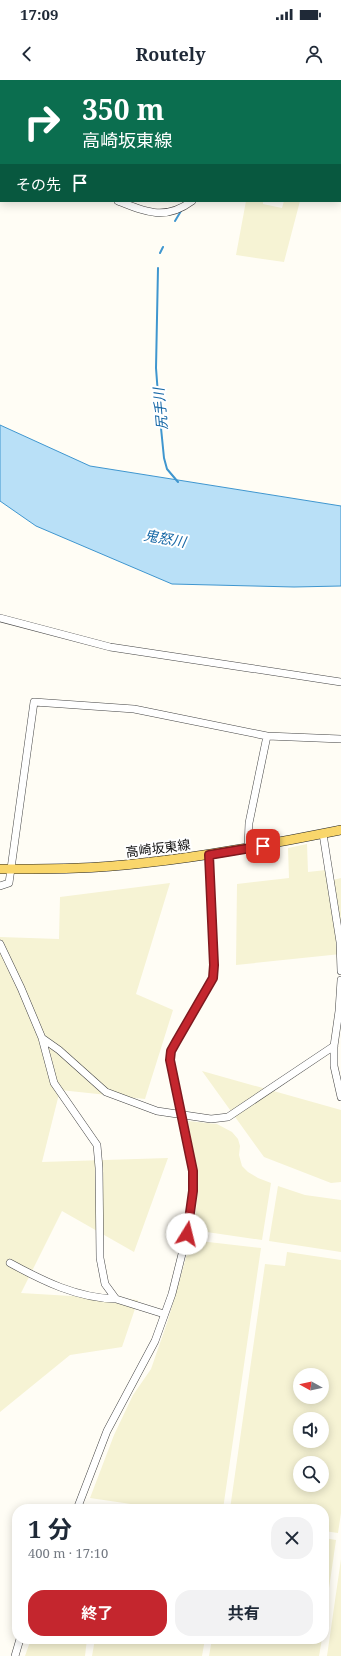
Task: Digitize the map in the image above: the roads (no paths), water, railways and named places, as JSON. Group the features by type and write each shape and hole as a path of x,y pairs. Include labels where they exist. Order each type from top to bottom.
{"main road":[{"name":"高崎坂東線","path":"0,869 114,866 248,849 341,830"}],"street":[{"path":"121,202 153,213 165,214 177,210 190,202"},
{"path":"0,618 110,647 341,682"},
{"path":"0,886 9,883 12,869 34,702 134,709 267,736 341,740"},
{"path":"248,849 249,823 267,736"},
{"path":"322,834 340,942 341,971"},
{"path":"79,1504 107,1431 147,1357 172,1294 187,1234 193,1191 193,1171 182,1116 170,1069 170,1060 171,1051 213,978 214,965 209,855"},
{"path":"0,944 22,988 42,1038 54,1082 97,1145 99,1168 100,1258 105,1284 116,1299"},
{"path":"341,980 340,1011 334,1046 334,1066 341,1098"},
{"path":"42,1038 59,1050 106,1092 157,1111 182,1116 211,1118 228,1117 334,1046"},
{"path":"10,1263 32,1276 74,1293 99,1299 116,1299 164,1314"},
{"path":"15,1656 19,1644"}],"water":[{"name":"鬼怒川","path":"0,425 90,466 341,506 341,586 294,587 172,584 36,526 0,501"}],"waterway":[{"name":"尻手川","path":"175,221 181,211"},
{"name":"尻手川","path":"160,253 163,247"},
{"name":"尻手川","path":"158,268 156,368 159,408 164,458 167,469 178,482"}]}
